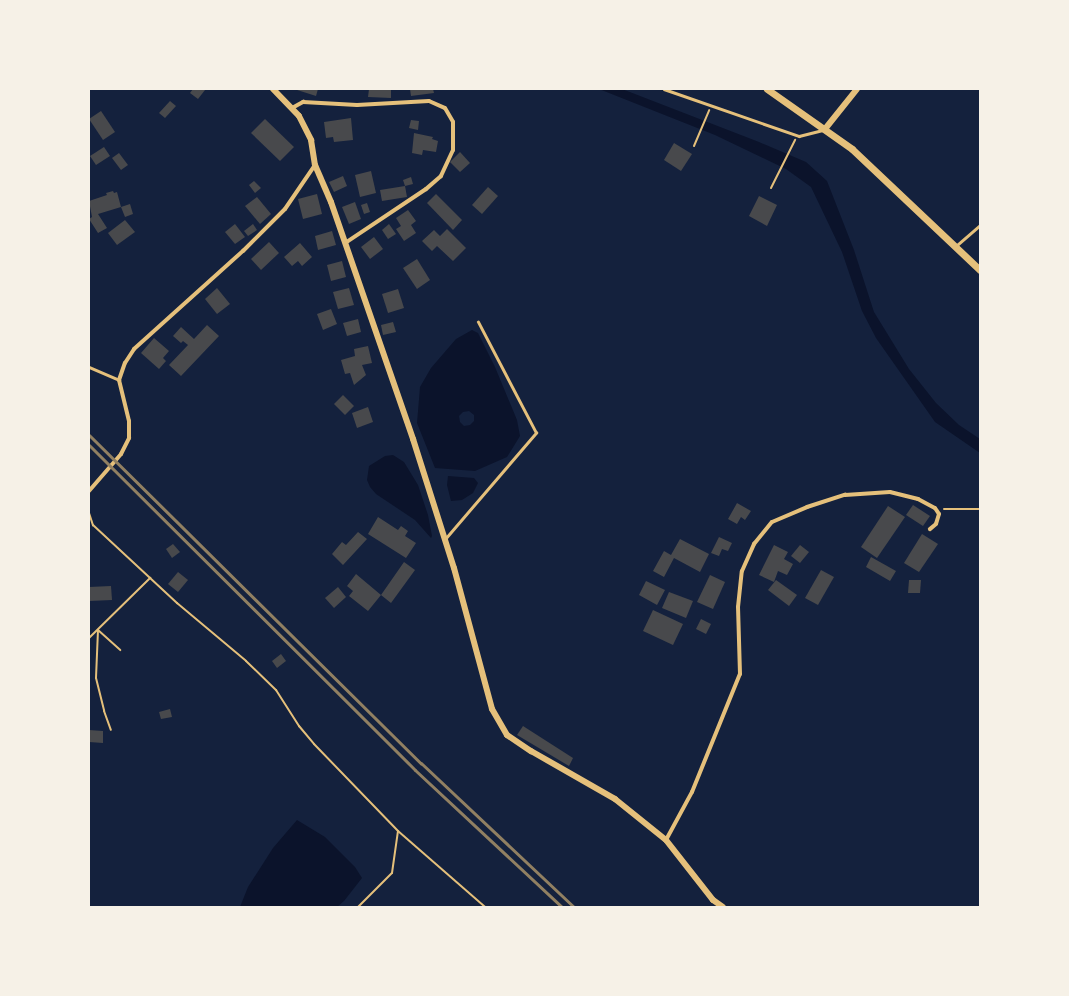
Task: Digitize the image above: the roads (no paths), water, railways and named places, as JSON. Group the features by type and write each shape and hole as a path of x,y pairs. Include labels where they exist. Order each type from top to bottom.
{"main road":[{"path":"767,89 852,149 980,270"}],"street":[{"path":"273,89 300,116 311,140 315,165 332,202 413,439 445,540 492,709 507,735 531,751 615,799 666,840 713,900 723,907"},
{"path":"825,129 858,89"},
{"path":"292,108 303,102 357,105 430,101 444,108 453,122 453,150 441,176 426,189 346,243"},
{"path":"89,491 121,454 129,438 129,421 119,380 125,364 134,349 243,252 285,209 315,165"},
{"path":"666,840 692,792 740,674 738,607 742,571 754,544 772,522 807,506 845,495 890,492 918,499 935,508 938,513 936,524 930,529"}],"lane":[{"path":"664,89 797,136 825,129"},
{"path":"956,246 980,225"},
{"path":"445,540 536,433 478,322"},
{"path":"89,367 119,380"}],"water":[{"path":"599,89 622,89 759,142 806,162 827,181 854,250 874,312 909,369 936,403 959,425 980,439 980,453 935,422 876,338 862,311 842,252 811,187 786,169 715,135"},
{"path":"472,330 478,333 495,367 517,420 520,436 507,457 475,471 435,468 417,423 420,387 431,368 456,339","holes":["469,411 474,415 474,421 470,425 464,426 460,422 459,416 463,412"]},
{"path":"393,455 404,462 418,485 428,515 432,536 431,538 415,520 376,494 370,487 367,480 369,466 385,456"},
{"path":"448,476 474,478 478,483 473,493 462,500 451,501 447,485"},
{"path":"297,820 325,837 355,867 362,878 344,901 337,907 240,907 248,887 273,848"}],"railway":[{"path":"89,435 421,763 574,907"},
{"path":"89,445 415,770 562,907"}]}
